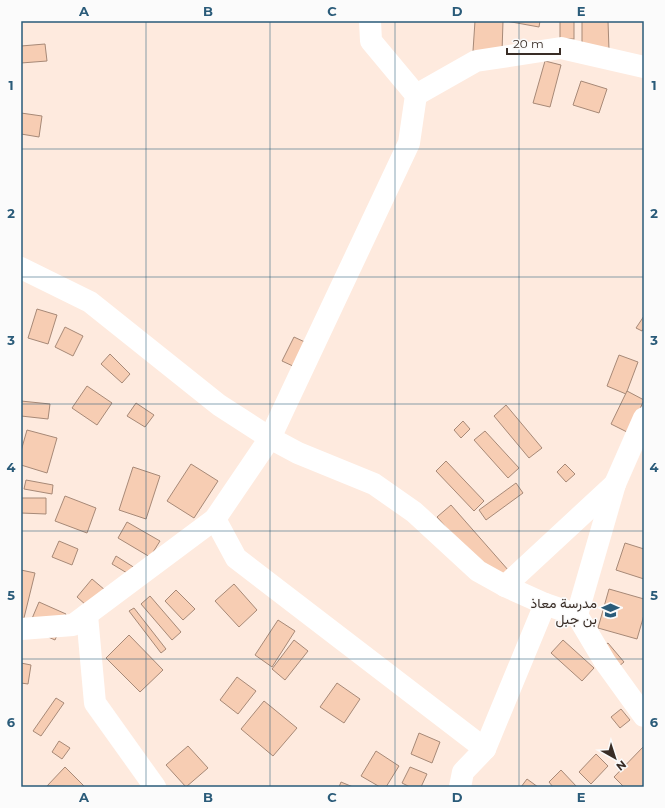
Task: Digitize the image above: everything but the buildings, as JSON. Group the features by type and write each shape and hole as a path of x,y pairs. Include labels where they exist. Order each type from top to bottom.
{"street":[{"path":"21,629 73,625 215,519 270,438 409,143 416,95 371,41 370,21"},
{"path":"416,95 476,61 561,48 644,67"},
{"path":"21,268 90,302 219,405 270,438 298,453 374,484 414,512 478,571 505,586 545,604 577,615 605,662 644,716"},
{"path":"577,615 616,484 644,419"},
{"path":"505,586 616,484"},
{"path":"215,519 236,558 485,749"},
{"path":"460,787 463,772 485,749 545,604"},
{"path":"87,615 95,703 155,787"}],"place":[{"name":"مدرسة معاذ بن جبل","path":"610,611"}]}
